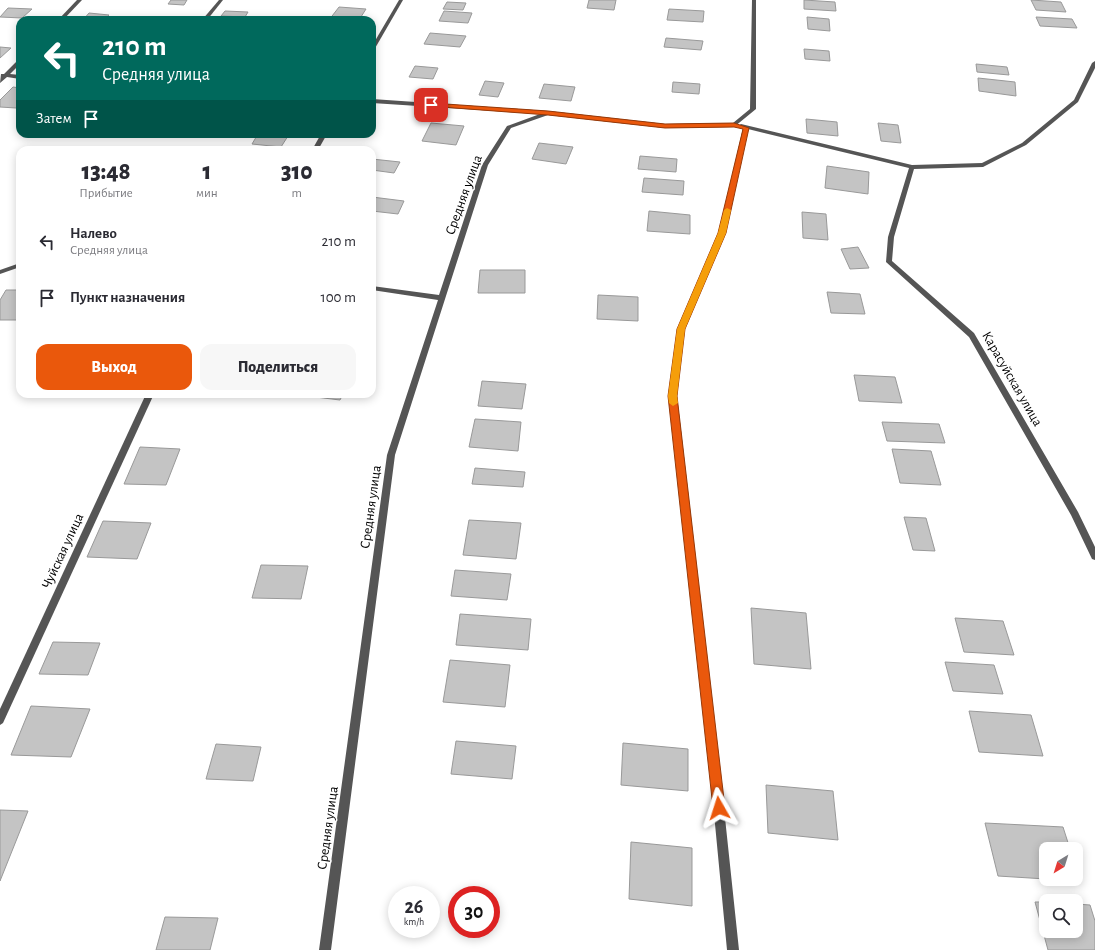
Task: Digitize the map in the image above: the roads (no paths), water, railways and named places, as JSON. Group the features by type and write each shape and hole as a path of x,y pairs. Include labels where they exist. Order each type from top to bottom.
{"street":[{"path":"64,16 80,0"},
{"path":"207,16 221,0"},
{"path":"376,43 401,0"},
{"path":"734,125 753,109 754,0"},
{"path":"734,125 912,167 983,165 1024,144 1076,101 1095,63"},
{"path":"0,81 3,76 16,65"},
{"path":"3,76 16,77"},
{"name":"Средняя улица","path":"376,101 548,113 665,126 734,125"},
{"name":"Средняя улица","path":"325,950 391,455 485,165 509,128 548,113"},
{"path":"733,950 714,761 673,396 681,329 722,233 746,128"},
{"name":"Карасуйская улица","path":"912,167 891,237 889,262 972,335 1075,514 1095,556"},
{"path":"0,272 16,266"},
{"path":"376,289 442,298"},
{"name":"Чуйская улица","path":"0,720 148,398"}]}
